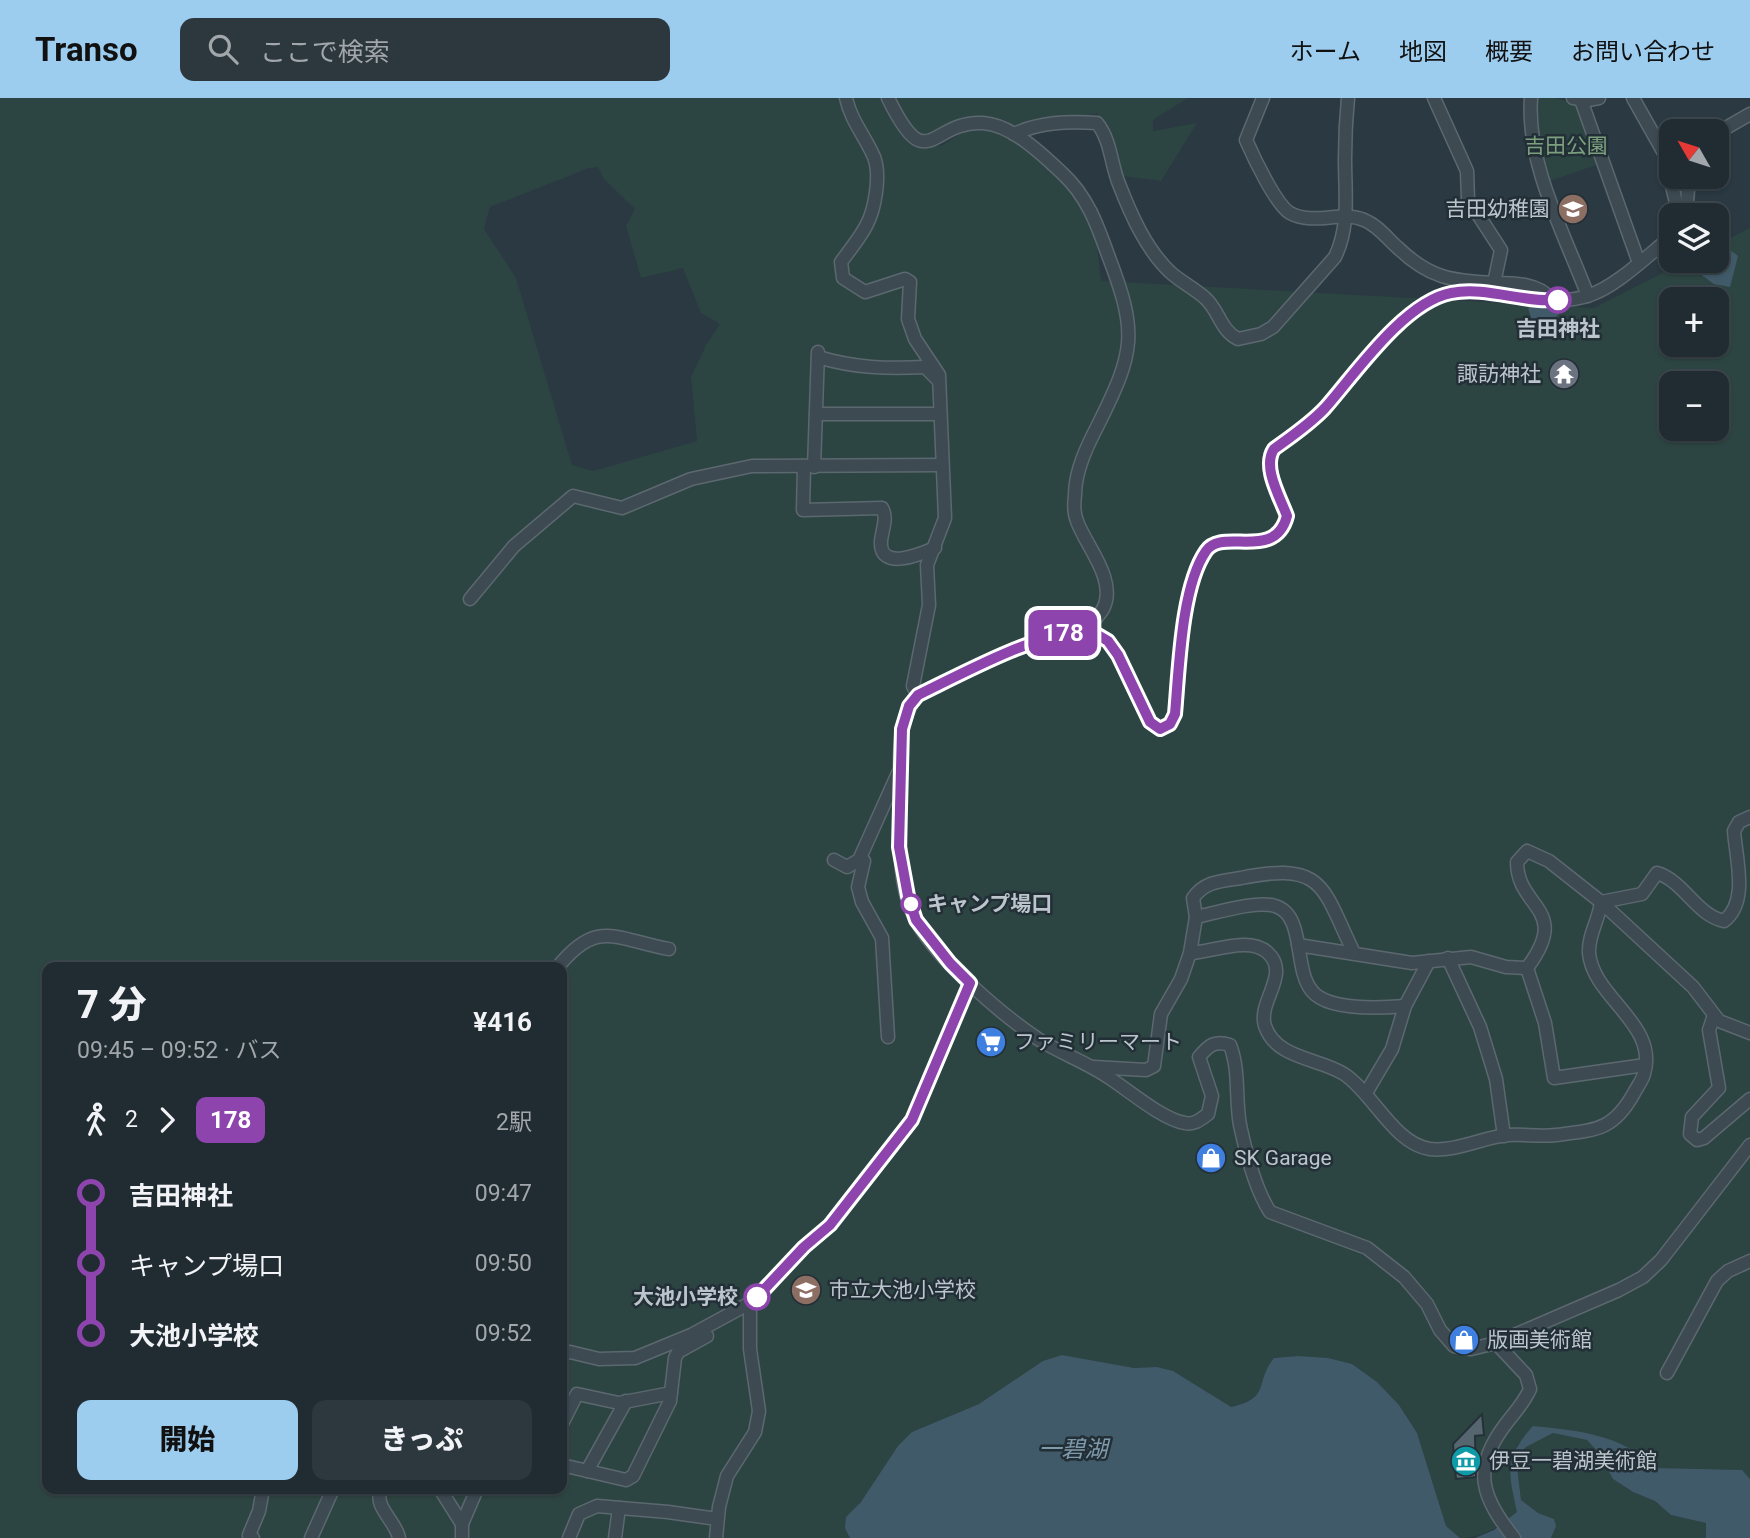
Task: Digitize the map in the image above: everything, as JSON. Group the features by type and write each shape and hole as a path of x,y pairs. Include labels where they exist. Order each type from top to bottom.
{"street":[{"path":"846,98 851,118 874,158 876,174 867,225 841,262 843,278 865,292 899,280 910,282 906,309 908,318 915,339 933,363 939,382 945,517 928,565 929,606 913,686 918,695"},
{"path":"888,98 909,135 919,141 934,141 960,126 984,123 1014,134 1077,188 1091,210 1128,313 1130,332 1126,358 1116,387 1086,449 1074,493 1076,520 1101,562 1106,597 1103,610 1086,628 1069,631 1012,651 918,695 909,706 902,729 899,847 908,896 916,920 950,963 970,983 1038,1038 1093,1067 1167,1116 1184,1124 1195,1123 1208,1114 1212,1096 1199,1057 1209,1045 1220,1042 1230,1045 1236,1060 1240,1125 1259,1190 1270,1212 1367,1248 1404,1277 1427,1304 1440,1330 1454,1346 1471,1349 1496,1343 1643,1277 1661,1260 1750,1145"},
{"path":"1263,98 1246,140 1260,170 1289,212 1311,219 1346,217 1366,220 1426,271 1454,281 1527,286 1548,295 1553,301"},
{"path":"1014,134 1030,126 1071,122 1097,123 1109,149 1117,181 1152,253 1171,273 1207,299 1217,319 1238,339 1261,334 1273,327 1329,265 1341,246 1346,217 1348,98"},
{"path":"1434,98 1467,171 1468,199 1501,250 1494,283"},
{"path":"1531,98 1529,123 1537,163 1588,296"},
{"path":"1599,98 1577,99 1639,263"},
{"path":"1633,98 1664,153 1676,203"},
{"path":"1729,126 1750,114"},
{"path":"1086,628 1108,641 1118,655 1150,722 1160,729 1170,724 1175,714 1187,602 1205,552 1212,545 1220,543 1264,541 1280,531 1287,516 1269,466 1269,456 1323,410 1381,341 1437,298 1450,293 1471,292 1553,301 1588,296 1639,263 1659,246"},
{"path":"935,548 908,559 895,560 885,553 881,545 885,513 882,508 803,510 816,414 818,355 846,366 892,369 925,367 939,382"},
{"path":"816,414 940,414"},
{"path":"470,599 514,546 573,496 622,508 691,479 752,466 942,465"},
{"path":"834,860 847,867 859,860 900,769"},
{"path":"1601,902 1642,894 1657,873 1668,876 1709,915 1724,921 1733,914 1739,900 1734,831 1739,822 1750,817"},
{"path":"1527,968 1542,949 1545,928 1541,913 1519,877 1517,862 1527,851 1549,861 1601,902 1693,987 1719,1021 1750,1033"},
{"path":"859,860 863,861 859,887 862,902 882,938 888,1037"},
{"path":"1093,1067 1146,1070 1154,1066 1161,1014 1181,979 1191,953 1196,917 1193,898 1206,885 1256,875 1300,874 1323,889 1354,953"},
{"path":"1191,953 1248,945 1266,951 1274,960 1278,972 1264,1016 1266,1028 1274,1041 1286,1051 1343,1073 1366,1093 1387,1120 1415,1144 1431,1149 1504,1136 1538,1138 1608,1125 1629,1103 1644,1075 1645,1054 1640,1038 1627,1015 1594,972 1589,953 1590,937 1601,902"},
{"path":"1196,917 1262,904 1277,906 1290,917 1299,960 1312,992 1322,999 1376,1008 1405,1006"},
{"path":"562,962 586,939 603,936 669,948"},
{"path":"1298,945 1412,963 1471,957 1506,967 1527,968"},
{"path":"1448,958 1480,1027 1496,1079 1504,1136"},
{"path":"1366,1093 1392,1049 1405,1006 1429,961"},
{"path":"1527,968 1545,1023 1554,1078 1587,1071 1645,1065"},
{"path":"567,1352 599,1359 635,1358 691,1335 750,1303 804,1247 830,1225 912,1120 970,983"},
{"path":"1714,1015 1709,1030 1720,1088 1692,1117 1689,1134 1697,1140 1704,1138 1750,1099"},
{"path":"1667,1373 1717,1281 1728,1271 1750,1261"},
{"path":"716,1538 717,1519 727,1476 755,1432 759,1411 750,1349 750,1303"},
{"path":"567,1466 626,1480 632,1476 670,1401 678,1352 721,1328 721,1319"},
{"path":"1496,1343 1526,1375 1530,1389 1488,1451 1485,1489 1492,1510 1514,1538"},
{"path":"567,1415 578,1394 619,1403 671,1393"},
{"path":"587,1471 626,1401"},
{"path":"253,1538 248,1535 259,1511 262,1494"},
{"path":"312,1538 331,1494"},
{"path":"381,1494 380,1503 398,1531 399,1538"},
{"path":"442,1494 462,1531"},
{"path":"462,1531 475,1494"},
{"path":"569,1538 579,1514 597,1506 717,1519"},
{"path":"615,1538 619,1508"}],"green space":[{"path":"0,98 878,98 890,102 896,112 897,98 1188,98 1153,120 1153,131 1197,123 1161,181 1123,176 1097,113 1014,134 974,119 915,142 941,146 976,124 1035,151 1094,218 1101,281 1594,308 1663,273 1729,273 1729,239 1750,228 1750,1479 1742,1470 1656,1468 1641,1454 1556,1428 1517,1444 1513,1491 1518,1512 1484,1533 1460,1538 1446,1526 1417,1433 1399,1405 1377,1382 1352,1364 1328,1358 1274,1358 1257,1394 1252,1399 1230,1407 1173,1371 1157,1367 1134,1368 1062,1355 979,1404 912,1432 861,1502 846,1517 850,1538 0,1538","holes":["598,167 604,179 635,209 626,226 641,278 683,268 701,313 720,324 706,345 691,377 697,441 593,471 572,465 516,278 484,229 490,207 589,168"]},
{"name":"吉田公園","path":"1538,98 1556,98 1578,104 1599,164 1550,181 1535,118"},
{"path":"1553,1433 1587,1440 1599,1453 1613,1479 1633,1492 1655,1501 1671,1515 1706,1523 1706,1538 1551,1538 1554,1519 1538,1513 1521,1500 1516,1458 1526,1447"}],"water":[{"path":"1729,249 1738,256 1730,287 1714,284 1699,273 1729,273"},
{"path":"1532,305 1564,309 1546,327 1533,323 1528,308"},
{"name":"一碧湖","path":"1062,1355 1134,1368 1157,1367 1173,1371 1231,1407 1252,1399 1257,1394 1274,1358 1328,1358 1352,1364 1377,1382 1399,1405 1417,1433 1446,1526 1460,1538 850,1538 845,1528 846,1517 861,1502 898,1446 912,1432 979,1404 1043,1361"},
{"path":"1533,1426 1584,1433 1614,1441 1656,1468 1742,1470 1750,1479 1750,1538 1706,1538 1706,1523 1671,1515 1655,1501 1633,1492 1613,1479 1599,1453 1587,1440 1553,1433 1526,1447 1516,1458 1521,1500 1538,1513 1554,1519 1556,1526 1551,1538 1475,1538 1494,1530 1517,1512 1510,1475 1511,1466 1517,1447"}],"building":[{"name":"伊豆一碧湖美術館","path":"1482,1414 1484,1435 1475,1436 1476,1477 1456,1479 1453,1444"}],"bus line":[{"name":"178","path":"757,1297 804,1247 830,1225 912,1120 970,983 932,942 916,920 908,896 899,847 902,729 909,706 918,695 1012,651 1069,631 1086,628 1108,641 1118,655 1150,722 1160,729 1170,724 1175,714 1187,602 1205,552 1212,545 1220,543 1250,544 1264,541 1280,531 1285,524 1287,516 1269,466 1269,456 1274,449 1323,410 1381,341 1437,298 1450,293 1471,292 1558,300"}],"place":[{"name":"吉田幼稚園","path":"1573,209"},
{"name":"吉田神社","path":"1558,300"},
{"name":"諏訪神社","path":"1564,374"},
{"name":"キャンプ場口","path":"911,904"},
{"name":"ファミリーマート","path":"991,1042"},
{"name":"SK Garage","path":"1211,1158"},
{"name":"市立大池小学校","path":"806,1290"},
{"name":"大池小学校","path":"757,1297"},
{"name":"版画美術館","path":"1464,1340"},
{"name":"伊豆一碧湖美術館","path":"1466,1461"}]}
